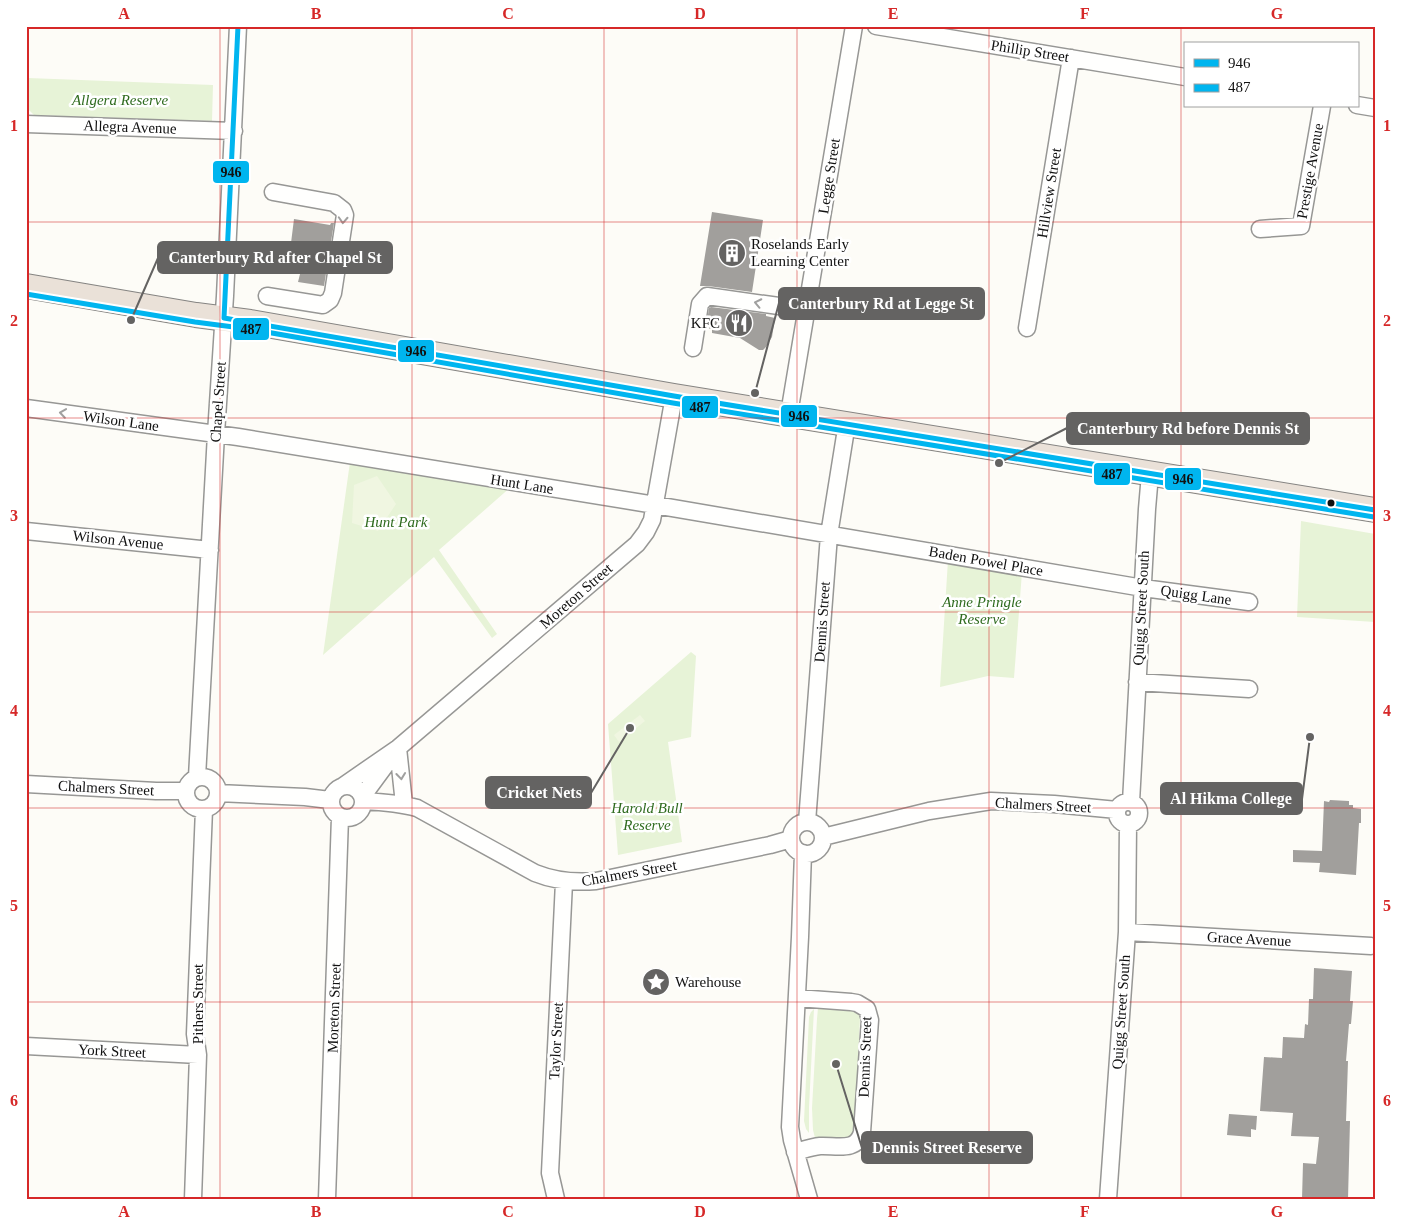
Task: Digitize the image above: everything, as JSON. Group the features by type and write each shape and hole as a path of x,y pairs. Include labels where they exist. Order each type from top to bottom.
{"highway":[{"path":"26,286 187,314 224,318 674,396 1375,510"}],"street":[{"name":"Chapel Street","path":"197,777 224,318 238,26"},
{"name":"Legge Street","path":"789,414 854,26"},
{"name":"Phillip Street","path":"876,26 1184,77"},
{"name":"Hillview Street","path":"1027,328 1071,58"},
{"path":"1358,105 1375,108"},
{"name":"Prestige Avenue","path":"1260,229 1301,226 1322,108"},
{"name":"Allegra Avenue","path":"26,124 234,131"},
{"path":"267,296 323,305 330,300 333,293 344,215 339,205 326,201 273,196"},
{"path":"693,348 700,304 707,296 807,310"},
{"name":"Moreton Street","path":"343,786 398,748 637,544 652,520 674,396"},
{"name":"Wilson Lane","path":"26,408 216,434"},
{"name":"Dennis Street","path":"807,822 829,535 847,424"},
{"name":"Hunt Lane","path":"216,434 829,535"},
{"name":"Quigg Street South","path":"1108,1199 1126,932 1128,824 1138,819 1139,812 1136,806 1124,806 1137,682 1150,474"},
{"name":"Wilson Avenue","path":"26,531 210,550"},
{"name":"Baden Powel Place","path":"829,535 1143,588"},
{"name":"Quigg Lane","path":"1143,588 1249,602"},
{"path":"1137,682 1249,689"},
{"path":"398,748 404,804"},
{"name":"Moreton Street","path":"363,799 398,748"},
{"path":"202,776 215,783 218,793 212,805 199,809 191,804 186,796 186,791 189,782 202,776"},
{"name":"Chalmers Street","path":"26,784 186,791"},
{"path":"343,786 353,786 363,799 360,812 351,817 337,815 332,808 330,800 334,791 343,786"},
{"path":"218,793 330,800"},
{"name":"Chalmers Street","path":"363,799 404,804 417,808 535,873 549,879 564,882 596,881 791,839"},
{"name":"Chalmers Street","path":"823,837 929,811 991,801 1124,806"},
{"name":"Pithers Street","path":"193,1199 198,1055 195,1034 204,808"},
{"name":"Moreton Street","path":"327,1199 340,816"},
{"path":"807,822 812,822 820,828 823,837 823,842 817,850 808,854 794,848 791,839 797,825 807,822"},
{"path":"803,853 790,1126 795,1152 810,1199"},
{"name":"Taylor Street","path":"556,1199 550,1173 564,882"},
{"name":"Grace Avenue","path":"1126,932 1374,947"},
{"name":"Dennis Street","path":"795,1152 818,1146 851,1146 859,1140 862,1132 870,1020 867,1009 857,1003 797,998"},
{"name":"York Street","path":"26,1046 198,1055"}],"green space":[{"name":"Allgera Reserve","path":"28,78 213,85 212,121 34,115 27,108"},
{"name":"Hunt Park","path":"350,462 512,486 439,550 497,634 492,638 434,557 323,655"},
{"path":"377,476 396,504 378,531 352,523 354,485"},
{"path":"1301,521 1375,534 1375,622 1297,617"},
{"name":"Anne Pringle Reserve","path":"948,560 1022,572 1014,678 988,676 940,687"},
{"name":"Harold Bull Reserve","path":"691,652 696,656 691,737 668,742 682,842 618,855 608,724"},
{"path":"640,715 645,721 619,742 614,735"},
{"path":"818,1008 854,1011 860,1017 855,1130 850,1138 815,1138 813,1130 812,1108"},
{"path":"814,1009 809,1133 804,1121 809,1017"}],"building":[{"name":"Roselands Early Learning Center","path":"712,212 763,220 752,292 700,286"},
{"path":"294,219 330,225 334,223 324,286 298,282 301,270 291,269 294,244 291,243"},
{"name":"KFC","path":"709,308 766,314 766,316 775,318 772,337 766,347 763,350 759,350 740,338 712,333 712,329 706,328"},
{"path":"1330,800 1349,801 1349,805 1353,805 1353,808 1361,809 1356,875 1319,872 1320,863 1293,862 1293,850 1322,851 1324,801 1329,802"},
{"path":"1314,968 1352,971 1350,1001 1353,1001 1346,1061 1348,1061 1346,1121 1350,1121 1348,1199 1302,1199 1303,1163 1316,1164 1319,1137 1291,1136 1293,1113 1260,1111 1264,1057 1282,1058 1283,1037 1304,1038 1305,1024 1308,1025 1309,999 1313,999"},
{"path":"1229,1114 1257,1116 1256,1130 1251,1129 1251,1137 1227,1135"}],"transit line":[{"name":"946","path":"224,318 238,26"},
{"name":"487","path":"26,294 249,329 673,403 1374,517"},
{"name":"946","path":"224,318 674,396 1375,510"}],"place":[{"name":"Roselands Early Learning Center","path":"732,253"},
{"name":"Canterbury Rd after Chapel St","path":"131,320"},
{"name":"KFC","path":"739,323"},
{"name":"Canterbury Rd at Legge St","path":"755,393"},
{"name":"Canterbury Rd before Dennis St","path":"999,463"},
{"name":"Cricket Nets","path":"630,728"},
{"name":"Al Hikma College","path":"1310,737"},
{"name":"Warehouse","path":"656,982"},
{"name":"Dennis Street Reserve","path":"836,1064"}]}
